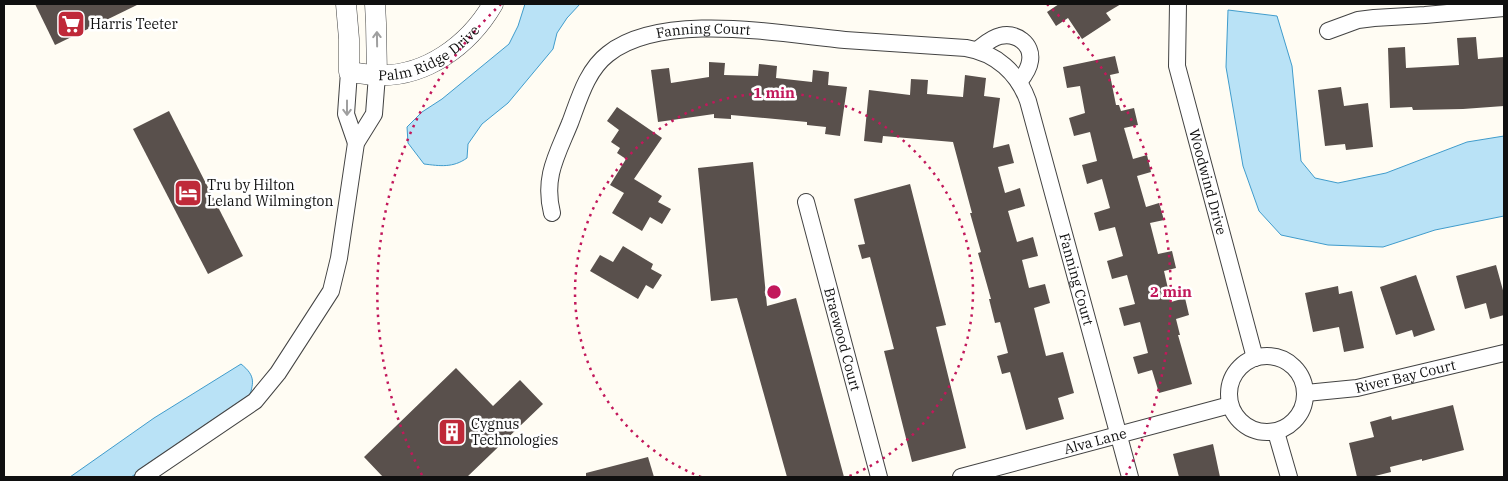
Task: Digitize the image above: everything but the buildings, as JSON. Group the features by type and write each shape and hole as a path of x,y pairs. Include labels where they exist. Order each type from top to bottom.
{"street":[{"path":"346,4 348,39 346,114 356,143"},
{"path":"143,477 255,401 278,373 331,291 340,258 356,143 374,114 377,75 375,4"},
{"name":"Palm Ridge Drive","path":"348,72 377,75 396,74 421,68 441,58 462,42 483,20 493,4"},
{"name":"Woodwind Drive","path":"1178,4 1177,66 1255,358"},
{"path":"1328,31 1358,20 1504,8"},
{"name":"Fanning Court","path":"552,213 548,200 548,184 552,168 586,83 597,65 607,55 633,39 670,31 736,29 859,41 959,47 986,53 1004,65 1019,82 1024,89 1034,118 1130,477"},
{"path":"977,50 998,36 1004,35 1019,38 1029,48 1031,56 1027,70 1019,82"},
{"name":"Braewood Court","path":"806,202 879,477"},
{"name":"River Bay Court","path":"1306,393 1357,388 1504,352"},
{"path":"1266,356 1280,358 1296,370 1303,382 1306,393 1301,411 1288,426 1276,432 1266,433 1253,430 1240,422 1230,406 1228,392 1232,379 1243,364 1255,358 1266,356"},
{"name":"Alva Lane","path":"961,477 1230,406"},
{"path":"1276,432 1289,477"}],"water":[{"path":"525,4 580,4 557,33 553,49 508,103 482,124 468,144 467,158 451,165 424,164 408,143 407,127 422,112 442,99 509,44 518,26"},
{"path":"1228,10 1277,16 1292,66 1301,161 1315,178 1338,183 1386,173 1467,142 1504,136 1504,216 1435,230 1383,247 1328,245 1281,235 1259,211 1243,166 1226,67"},
{"path":"241,364 249,372 252,380 252,389 248,400 131,477 70,477 154,418"}],"place":[{"name":"Harris Teeter","path":"71,24"},
{"name":"Tru by Hilton Leland Wilmington","path":"188,193"},
{"name":"Cygnus Technologies","path":"452,432"}]}
